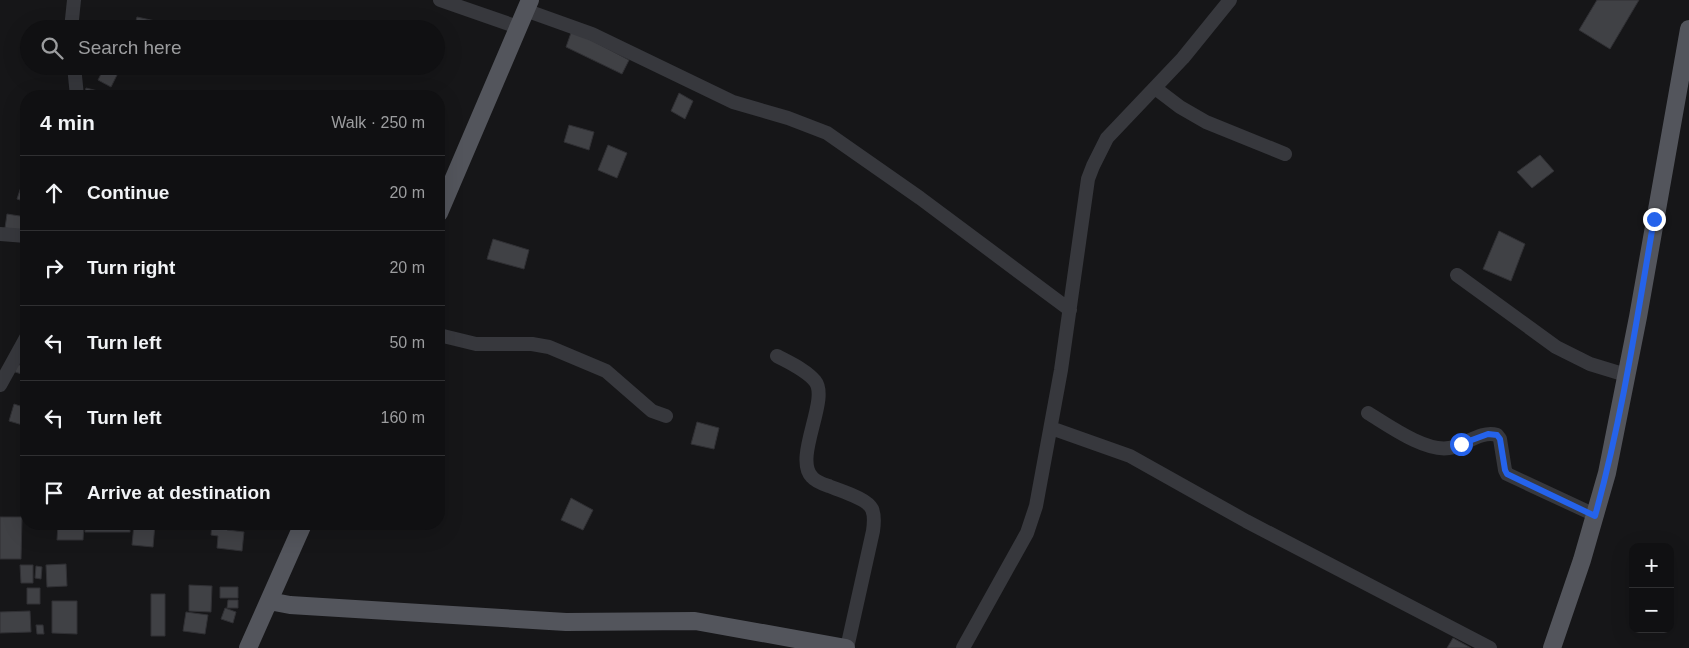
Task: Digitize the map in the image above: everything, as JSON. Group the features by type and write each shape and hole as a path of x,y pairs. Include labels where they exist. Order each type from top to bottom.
{"main road":[{"path":"445,199 524,12"},
{"path":"1552,648 1582,560 1607,473 1689,29"},
{"path":"248,648 300,530"},
{"path":"269,601 290,605 566,622 695,622 846,648"}],"street":[{"path":"72,20 74,0"},
{"path":"440,0 524,12 592,34 733,102 788,118 828,133 920,198 1070,310"},
{"path":"963,648 1027,534 1036,506 1051,428 1088,179 1092,166 1107,138 1183,58 1230,0"},
{"path":"75,75 77,90"},
{"path":"1155,88 1180,107 1206,122 1285,154"},
{"path":"0,234 20,236"},
{"path":"1457,275 1556,347 1590,364 1626,375"},
{"path":"445,336 476,344 532,344 549,347 606,371 652,411 666,416"},
{"path":"0,385 20,351"},
{"path":"777,356 806,373 817,383 819,395 807,454 807,469 812,477 820,483 864,500 871,507 874,518 873,531 846,648"},
{"path":"1368,413 1410,437 1439,448 1450,448 1488,434 1497,435 1500,439 1507,474 1595,516"},
{"path":"1051,428 1130,456 1246,521 1490,648"}],"building":[{"path":"1597,0 1639,0 1610,49 1579,30"},
{"path":"137,17 151,20 136,20"},
{"path":"572,30 629,60 622,74 566,47"},
{"path":"100,75 117,75 111,87 98,80"},
{"path":"679,93 693,101 685,119 671,111"},
{"path":"569,125 594,132 589,150 564,142"},
{"path":"608,145 627,153 617,178 598,170"},
{"path":"1540,155 1554,171 1532,188 1517,172"},
{"path":"7,214 20,216 20,230 5,228"},
{"path":"1499,231 1525,244 1511,281 1483,269"},
{"path":"493,239 529,250 524,269 487,259"},
{"path":"17,364 20,365 20,374 15,372"},
{"path":"14,404 20,406 20,424 9,421"},
{"path":"697,422 719,428 714,449 691,444"},
{"path":"571,498 593,510 583,530 561,520"},
{"path":"0,517 20,517 21,559 0,559"},
{"path":"58,530 84,530 83,540 57,540"},
{"path":"85,530 130,530 130,532 85,532"},
{"path":"133,530 154,530 153,547 132,545"},
{"path":"211,530 244,532 242,551 217,548 218,536 211,535"},
{"path":"66,564 67,586 47,587 46,565"},
{"path":"20,565 33,565 33,583 21,583"},
{"path":"36,566 42,567 41,579 35,578"},
{"path":"189,585 212,586 211,612 189,611"},
{"path":"220,587 238,587 238,598 220,598"},
{"path":"27,588 40,588 40,604 27,604"},
{"path":"151,594 165,594 165,636 151,636"},
{"path":"228,600 238,600 238,608 227,608"},
{"path":"52,601 77,601 77,634 52,633"},
{"path":"225,608 236,612 233,623 221,619"},
{"path":"30,611 31,632 0,633 0,612"},
{"path":"186,612 208,615 205,634 183,631"},
{"path":"36,625 43,625 44,634 37,634"},
{"path":"1453,638 1471,648 1447,648"}],"route":[{"path":"1461,444 1488,434 1497,435 1500,439 1507,474 1595,516 1607,473 1638,317 1654,219"}]}
